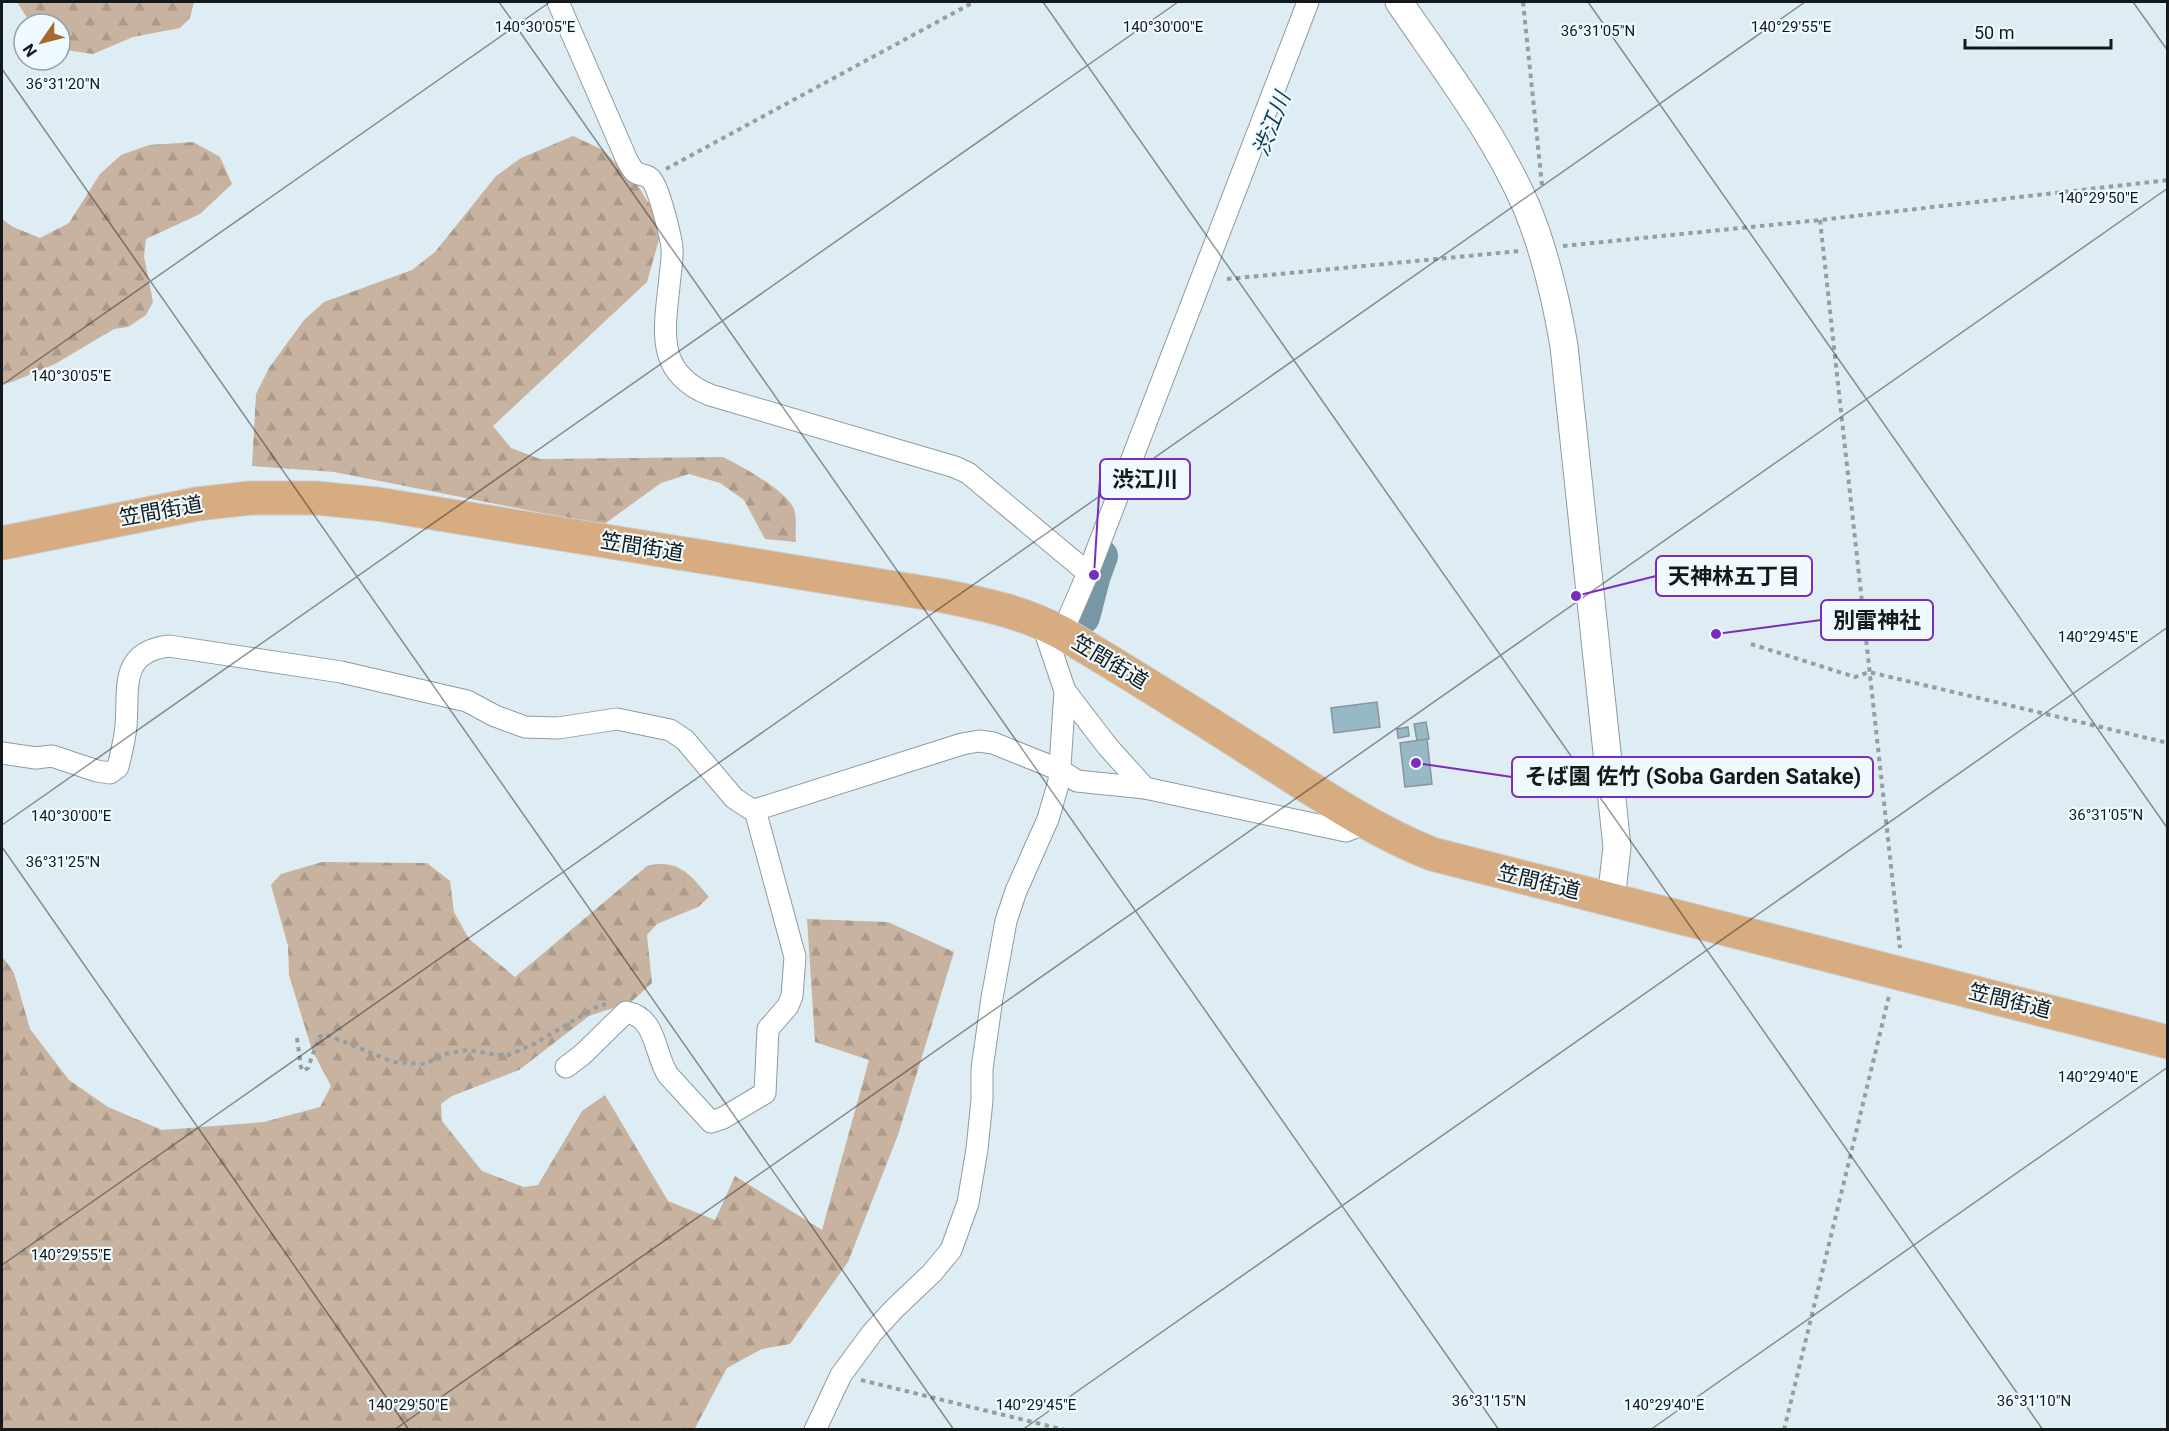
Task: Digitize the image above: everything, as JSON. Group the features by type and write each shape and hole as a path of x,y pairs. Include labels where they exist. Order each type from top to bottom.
{"main road":[{"name":"笠間街道","path":"2,543 197,504 250,498 315,498 377,504 944,596 1006,609 1052,628 1203,719 1366,823 1432,854 2168,1042"}],"street":[{"path":"558,2 627,160 635,171 650,177 664,214 673,254 665,341 670,360 684,381 710,395 955,467 968,473 1088,573"},
{"path":"815,1430 830,1394 841,1375 879,1325 932,1273 951,1250 961,1228 974,1175 982,1100 982,1069 1006,921 1016,891 1048,819 1059,781 1065,691 1052,628 1088,573 1308,2"},
{"path":"1399,2 1488,134 1526,208 1542,248 1564,346 1617,847 1611,900"},
{"path":"2,753 36,758 52,756 97,771 110,772 118,767 126,726 128,675 143,654 155,648 169,646 341,672 467,701 495,716 525,727 558,728 617,719 670,730 685,740 734,798 755,810 962,744 979,741 993,743 1060,770 1077,780 1145,788 1346,831 1366,823"},
{"path":"1065,691 1108,747 1145,788"},
{"path":"566,1067 626,1012 630,1012 646,1023 654,1035 662,1067 711,1122 723,1118 765,1093 768,1029 788,1006 792,996 795,957 755,810"}],"path":[{"path":"650,177 974,2"},
{"path":"1523,2 1542,184 1542,196 1526,208"},
{"path":"1227,279 1820,220 2168,180"},
{"path":"1784,1430 1900,949 1820,220"},
{"path":"1751,644 1855,677 1869,672 2168,743"},
{"path":"297,1038 303,1071 308,1068 319,1037 325,1034 393,1062 425,1064 445,1054 467,1050 506,1056 534,1044 597,1006 608,1004 626,1012"},
{"path":"841,1375 1065,1430"}],"green space":[{"path":"17,2 194,2 190,18 180,28 133,37 93,54 72,51 72,12 23,12"},
{"path":"573,136 603,150 638,186 655,213 660,236 647,282 493,426 511,448 540,459 723,457 762,479 789,502 795,513 796,542 765,539 744,500 720,483 689,474 661,483 603,525 334,472 252,466 256,394 269,368 304,320 324,302 412,270 435,252 496,176 521,158"},
{"path":"193,142 220,157 232,184 200,214 146,239 144,256 153,302 146,315 128,327 114,329 55,364 2,384 2,219 13,227 40,238 69,223 100,174 121,155 149,145"},
{"path":"322,862 427,863 450,881 454,912 469,939 515,977 647,866 667,864 690,875 709,897 698,907 657,924 647,935 652,983 631,1002 589,1016 519,1070 452,1096 441,1104 442,1121 482,1171 524,1187 538,1185 582,1111 605,1095 668,1201 715,1220 735,1176 822,1230 869,1060 815,1042 807,919 888,922 954,952 898,1135 848,1262 790,1344 762,1349 727,1368 694,1430 2,1429 2,958 14,973 30,1029 69,1080 108,1107 162,1130 264,1122 320,1107 331,1086 312,1050 289,975 288,946 271,885 281,874"}],"building":[{"path":"1377,702 1380,727 1334,733 1331,708"},
{"path":"1426,722 1429,739 1417,741 1414,724"},
{"path":"1408,727 1409,736 1398,738 1397,729"},
{"path":"1427,739 1432,784 1405,787 1400,743"}],"waterway":[{"name":"渋江川","path":"1083,617 1101,556"}],"place":[{"name":"渋江川","path":"1094,575"},
{"name":"天神林五丁目","path":"1576,596"},
{"name":"別雷神社","path":"1716,634"},
{"name":"そば園 佐竹 (Soba Garden Satake)","path":"1416,763"}]}
